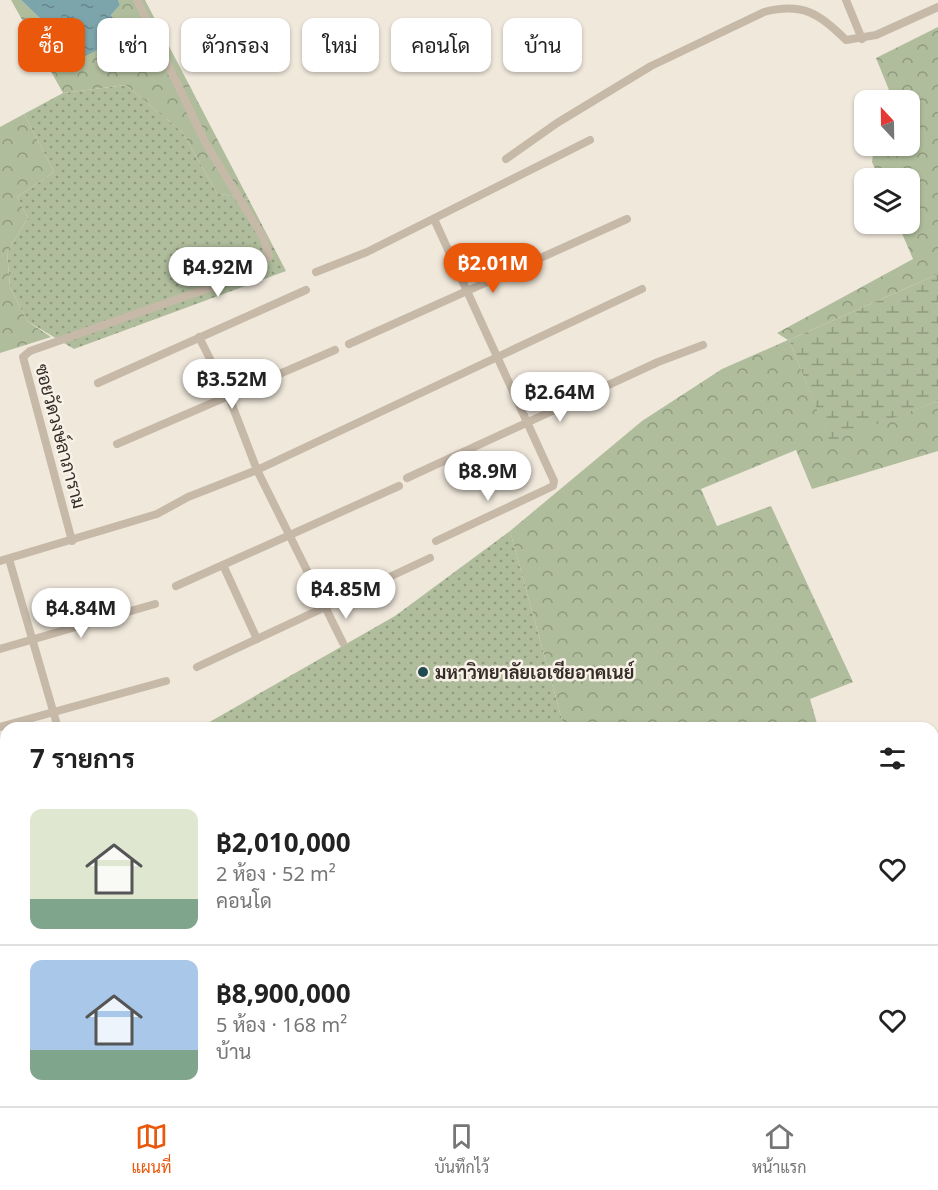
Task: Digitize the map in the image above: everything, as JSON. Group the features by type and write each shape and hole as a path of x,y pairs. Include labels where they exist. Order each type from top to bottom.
{"street":[{"name":"ซอยวัดวงษ์ลาภาราม","path":"72,541 23,357 30,351 209,288 259,267 269,256 262,237 206,144 137,0"},
{"path":"783,9 787,0"},
{"path":"846,0 862,39"},
{"path":"506,159 557,123 651,66 765,12 783,9 811,11 823,17 846,40 876,35 938,7"},
{"path":"316,272 367,252 590,140"},
{"path":"434,219 554,480 553,486 436,540"},
{"path":"349,344 627,219"},
{"path":"0,561 157,514 188,497 257,470 642,289"},
{"path":"98,383 306,290"},
{"path":"199,337 229,398 257,470 291,534 343,643"},
{"path":"407,478 658,362 703,345"},
{"path":"117,444 229,398 335,350"},
{"path":"176,586 399,486"},
{"path":"197,667 430,558"},
{"path":"9,559 56,722"},
{"path":"224,565 257,639"},
{"path":"0,649 155,604"},
{"path":"18,722 166,681"}],"green space":[{"path":"11,0 21,0 40,18 21,18"},
{"path":"118,0 145,0 154,18 112,18 111,15 120,5"},
{"path":"938,27 938,274 789,340 830,441 938,401 938,451 812,489 796,450 701,489 717,526 771,506 853,682 810,699 817,722 563,722 510,531 642,421 722,369 788,340 777,333 913,259 902,234 920,234 920,168 875,168 872,162 873,156 920,156 920,90 889,90 876,58"},
{"path":"169,46 249,200 217,193 182,132 126,85 63,93 51,72 85,72 85,56 97,50 97,72 169,72"},
{"path":"126,85 182,132 217,193 249,200 286,271 74,349 27,321 10,287 7,252 28,218 17,197 54,172 24,114 63,93"},
{"path":"24,114 54,172 17,197 28,218 7,252 10,287 27,321 51,337 0,353 0,127"},
{"path":"938,274 938,401 830,442 789,340"},
{"name":"มหาวิทยาลัยเอเชียอาคเนย์","path":"510,531 563,722 210,722 395,616"}],"water":[{"path":"21,0 118,0 120,5 111,15 112,18 97,18 97,50 85,56 85,18 40,18"}],"place":[{"name":"มหาวิทยาลัยเอเชียอาคเนย์","path":"423,672"}]}
